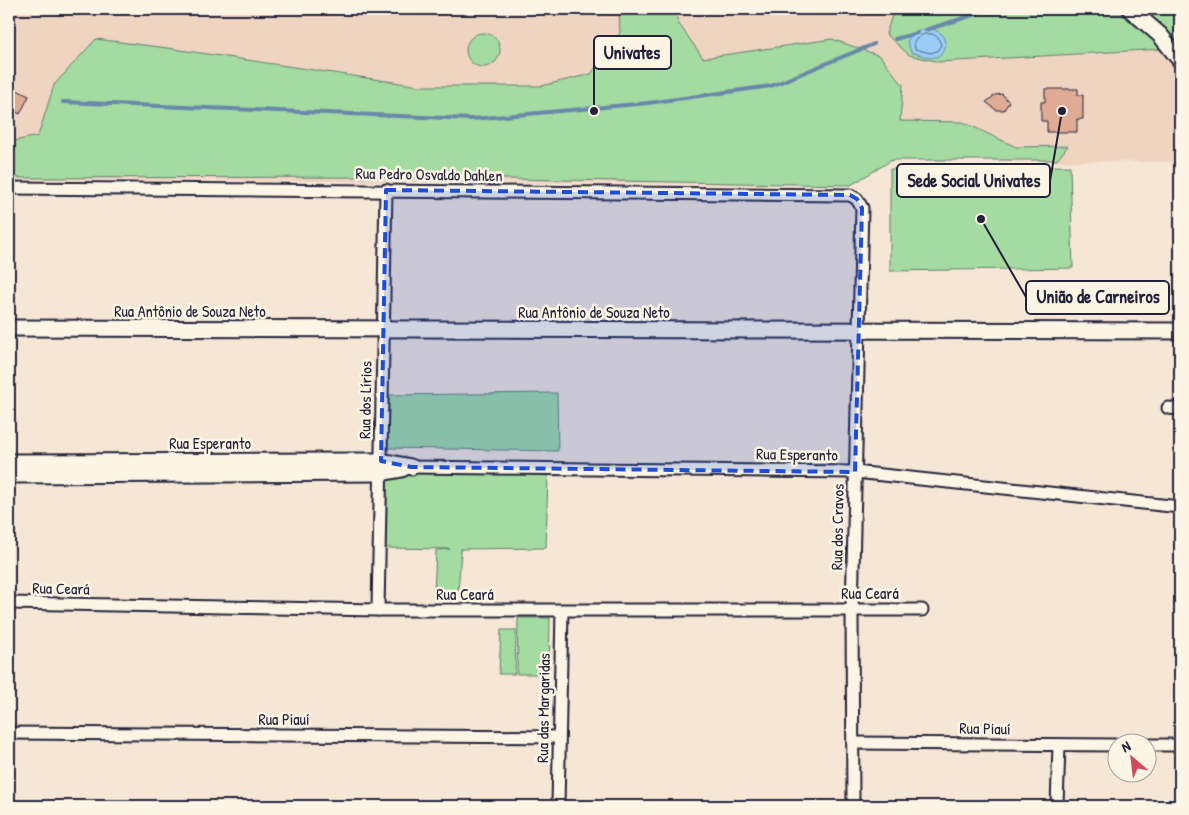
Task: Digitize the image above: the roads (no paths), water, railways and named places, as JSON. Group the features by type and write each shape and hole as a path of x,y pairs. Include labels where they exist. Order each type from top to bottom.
{"street":[{"path":"1130,9 1160,35 1180,60"},
{"name":"Rua Pedro Osvaldo Dahlen","path":"9,188 850,195"},
{"name":"Rua dos Lírios","path":"378,610 386,190"},
{"name":"Rua dos Cravos","path":"850,195 858,199 862,208 854,472 852,609 853,806"},
{"name":"Rua Antônio de Souza Neto","path":"9,328 1180,331"},
{"path":"1168,408 1180,408"},
{"name":"Rua Esperanto","path":"9,462 86,468"},
{"name":"Rua Esperanto","path":"9,476 86,468 239,466 854,472 1180,507"},
{"name":"Rua Ceará","path":"9,604 378,610 922,610"},
{"name":"Rua das Margaridas","path":"558,806 562,611"},
{"name":"Rua Piauí","path":"9,733 558,737"},
{"name":"Rua Piauí","path":"854,743 1106,745"},
{"path":"1057,806 1059,745"},
{"path":"1156,745 1180,745"}],"water":[{"path":"923,29 933,29 942,34 946,45 940,56 930,58 911,52 907,41 912,34"}],"waterway":[{"path":"926,30 992,9"},
{"path":"895,39 917,33"},
{"path":"63,102 472,119 648,103 771,86 874,44"}],"place":[{"name":"Univates","path":"594,111"},
{"name":"Sede Social Univates","path":"1062,111"},
{"name":"União de Carneiros","path":"981,219"}]}
